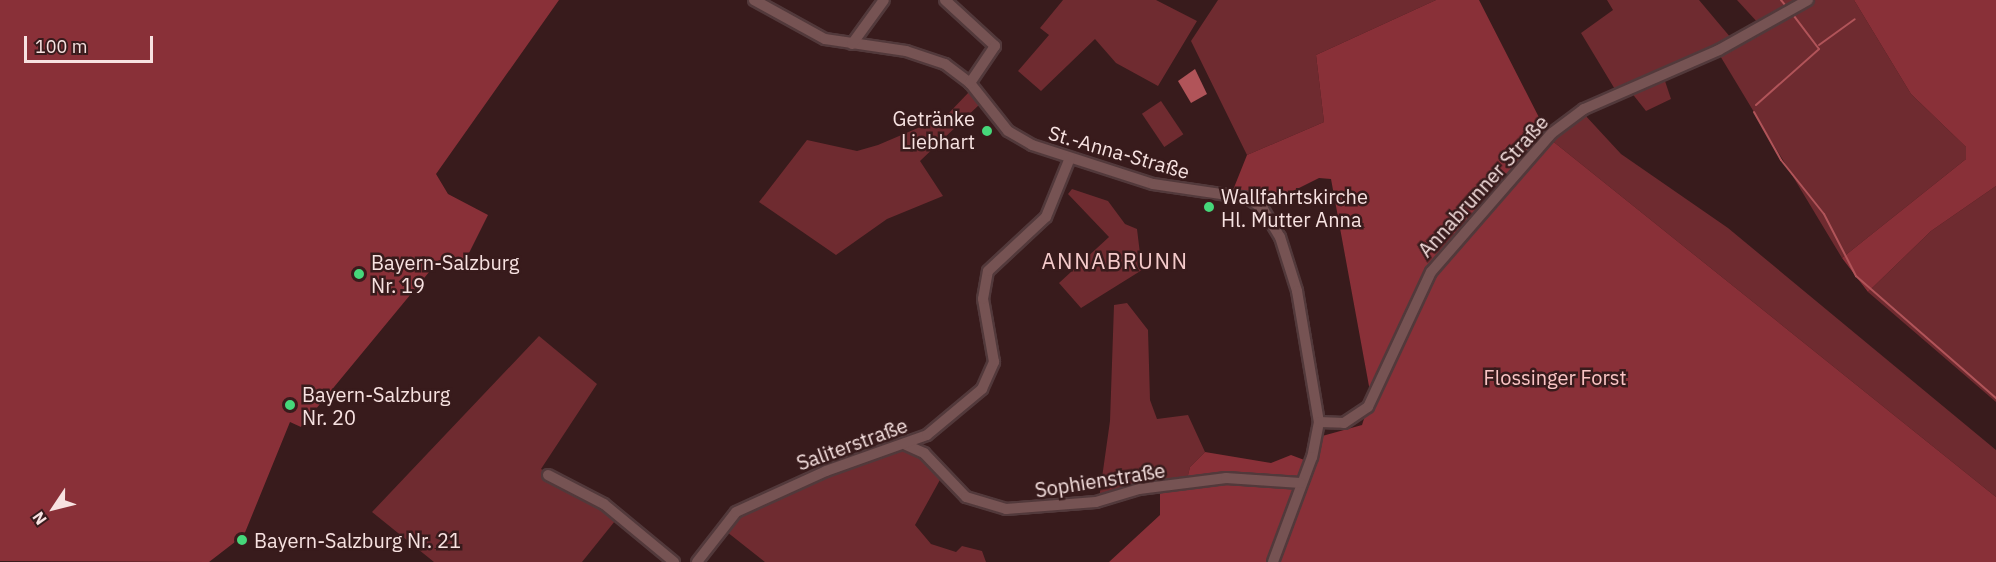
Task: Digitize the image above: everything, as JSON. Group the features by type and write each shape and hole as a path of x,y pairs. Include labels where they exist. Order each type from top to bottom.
{"street":[{"name":"St.-Anna-Straße","path":"754,0 779,18 825,39 921,54 970,83 1013,136 1070,158 1191,192 1248,198 1263,209 1280,237 1297,291 1319,422"},
{"path":"852,44 884,0"},
{"path":"945,0 995,46 970,83"},
{"name":"Annabrunner Straße","path":"1319,422 1344,423 1368,407 1431,272 1552,133 1584,109 1719,50 1808,0"},
{"name":"Saliterstraße","path":"698,562 736,512 826,471 906,445 927,435 974,397 992,374 994,354 983,299 988,270 1046,217 1070,158"},
{"path":"1273,562 1301,483 1319,422"},
{"path":"924,453 927,435"},
{"name":"Sophienstraße","path":"906,445 924,453 966,497 1006,509 1096,502 1139,489 1226,478 1301,483"},
{"path":"548,475 604,504 674,562"}],"shaded area":[{"path":"1063,0 1156,0 1197,21 1158,86 1116,63 1095,39 1041,91 1018,71 1049,35 1040,28"},
{"path":"1218,0 1436,0 1316,55 1324,122 1247,155 1191,41"},
{"path":"1607,0 1699,0 1731,38 1664,78 1671,99 1646,111 1631,92 1616,91 1581,33 1613,10"},
{"path":"1737,0 1801,0 1759,24"},
{"path":"1815,0 1854,0 1911,94 1966,147 1966,159 1842,258 1719,54"},
{"path":"1195,69 1207,94 1191,103 1178,81"},
{"path":"969,92 980,104 920,161 943,196 887,219 836,255 759,202 807,140 857,151 878,145 946,116"},
{"path":"1161,101 1183,134 1164,147 1142,114"},
{"path":"1584,114 1621,154 1728,228 1996,450 1996,497 1550,139"},
{"path":"1996,186 1996,402 1868,292 1931,231"},
{"path":"1072,189 1108,201 1125,224 1137,229 1142,270 1081,308 1059,283 1109,237 1068,194"},
{"path":"1127,303 1148,330 1150,400 1157,419 1188,415 1205,452 1190,467 1186,483 1099,499 1110,421 1114,305"},
{"path":"539,336 597,384 541,469 619,516 582,562 434,562 372,512"},
{"path":"903,450 922,457 941,478 915,525 931,544 956,552 962,546 982,551 986,562 765,562 722,528 733,516 805,482"}],"green space":[{"path":"0,0 559,0 436,174 448,194 488,215 462,267 439,260 301,427 290,422 244,535 209,562 0,561"},
{"name":"Flossinger Forst","path":"1436,0 1479,0 1550,139 1996,497 1996,562 1109,562 1160,515 1160,484 1186,483 1190,467 1205,452 1271,463 1291,455 1307,461 1315,438 1362,425 1371,397 1331,179 1319,178 1265,205 1233,190 1247,155 1324,122 1316,55"},
{"path":"1854,0 1996,0 1996,186 1931,231 1868,292 1842,258 1966,159 1966,147 1911,94"}],"waterway":[{"path":"1781,0 1785,5"},
{"path":"1756,105 1819,49 1794,16"},
{"path":"1819,45 1855,19"},
{"path":"1754,112 1781,160 1824,214 1856,276 1996,398"}],"place":[{"name":"Getränke Liebhart","path":"987,131"},
{"name":"Wallfahrtskirche Hl. Mutter Anna","path":"1209,207"},
{"name":"Bayern-Salzburg Nr. 19","path":"359,274"},
{"name":"Bayern-Salzburg Nr. 20","path":"290,405"},
{"name":"Bayern-Salzburg Nr. 21","path":"242,540"}],"district":[{"name":"ANNABRUNN","path":"1115,261"}]}
